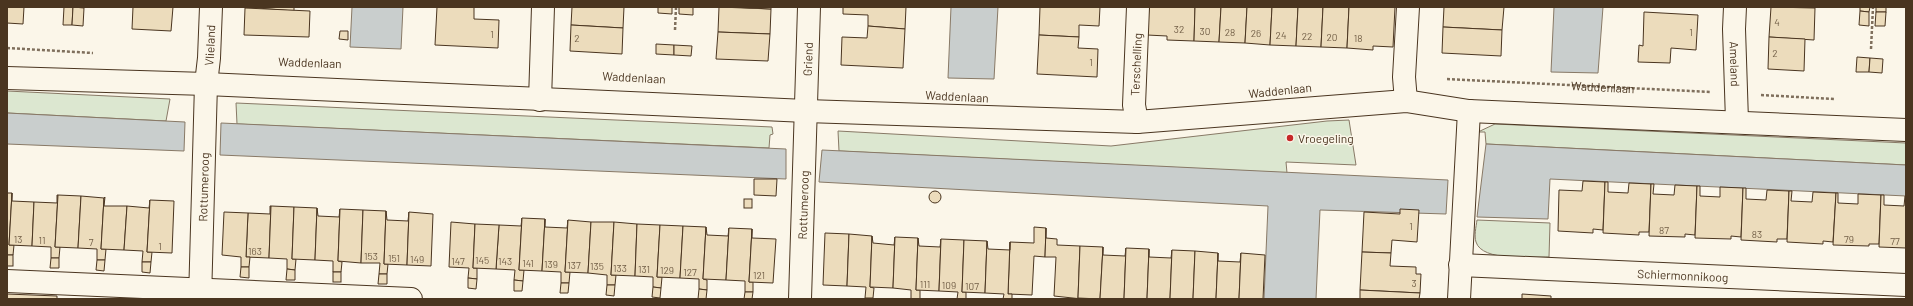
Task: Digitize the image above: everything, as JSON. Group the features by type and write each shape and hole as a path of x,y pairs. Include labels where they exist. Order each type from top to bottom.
{"street":[{"name":"Vlieland","path":"206,84 209,58 211,7"},
{"path":"540,100 543,7"},
{"name":"Griend","path":"806,111 809,7"},
{"name":"Terschelling","path":"1137,122 1134,105 1138,7"},
{"path":"1406,101 1404,77 1408,7"},
{"name":"Ameland","path":"1735,7 1734,29 1737,121"},
{"name":"Waddenlaan","path":"7,78 206,84 806,111 1137,122 1406,101 1469,111 1737,121 1906,130"},
{"name":"Rottumeroog","path":"200,294 206,84"},
{"name":"Rottumeroog","path":"800,299 806,111"},
{"path":"1459,299 1469,111"},
{"name":"Schiermonnikoog","path":"1460,265 1906,285"},
{"path":"7,281 97,292 411,299"}],"path":[{"path":"675,30 676,7"},
{"path":"1871,50 1873,7"},
{"path":"7,48 100,53"},
{"name":"Waddenlaan","path":"1404,77 1836,99"}],"green space":[{"path":"7,91 170,99 166,121 7,113"},
{"path":"236,103 772,127 773,134 770,135 769,148 237,124"},
{"path":"1349,120 1356,165 1286,162 1287,173 839,151 838,131 1111,146 1327,121"},
{"path":"1495,124 1906,143 1906,165 1486,144 1485,132 1478,132"},
{"path":"1477,220 1550,223 1549,257 1520,258 1498,256 1488,253 1480,248 1475,240"}],"shaded area":[{"path":"352,7 403,7 401,49 350,47"},
{"path":"951,7 998,7 994,79 948,78"},
{"path":"1554,7 1603,7 1598,73 1551,72"},
{"path":"7,113 185,122 184,151 7,144"},
{"path":"221,123 786,149 786,179 220,155"},
{"path":"1486,144 1906,165 1906,196 1550,179 1548,219 1477,217"},
{"path":"822,150 1448,180 1446,214 1320,210 1316,299 1264,299 1268,206 819,182"}],"building":[{"path":"7,7 24,7 23,24 7,23"},
{"path":"64,7 73,7 72,25 63,25"},
{"path":"73,7 84,8 83,26 72,25"},
{"path":"133,7 173,7 171,31 132,29"},
{"path":"245,7 294,7 294,11"},
{"path":"437,7 474,7 474,19 499,20 498,48 435,45"},
{"path":"572,7 624,7 623,28 571,25"},
{"path":"658,7 672,7 672,14 658,13"},
{"path":"679,7 693,7 693,15 679,14"},
{"path":"719,7 771,9 770,34 718,32"},
{"path":"731,7 771,7 771,9"},
{"path":"843,7 906,7 905,29 868,26 868,15 843,14"},
{"path":"1040,7 1100,7 1099,26 1079,25 1079,37 1039,35"},
{"path":"1149,7 1195,7 1194,41 1167,40 1167,36 1147,35"},
{"path":"1195,7 1221,7 1219,42 1194,41"},
{"path":"1221,7 1247,7 1245,43 1219,42"},
{"path":"1247,7 1272,7 1270,45 1245,43"},
{"path":"1272,7 1298,7 1296,46 1270,45"},
{"path":"1298,7 1323,7 1321,47 1296,46"},
{"path":"1323,7 1349,7 1347,48 1321,47"},
{"path":"1349,7 1395,7 1393,47 1373,46 1373,50 1347,48"},
{"path":"1444,7 1504,7 1502,30 1443,27"},
{"path":"1771,7 1815,8 1814,40 1769,37"},
{"path":"1860,7 1870,7 1869,12 1860,11"},
{"path":"1876,7 1886,7 1886,12 1876,12"},
{"path":"245,8 310,11 309,37 244,35"},
{"path":"1860,11 1869,12 1869,26 1859,25"},
{"path":"1644,12 1698,15 1696,50 1671,48 1670,63 1638,62 1639,45 1643,46"},
{"path":"1876,12 1886,12 1885,26 1875,26"},
{"path":"571,25 623,28 622,54 570,51"},
{"path":"868,26 905,29 903,68 841,65 842,37 867,38"},
{"path":"1443,27 1502,30 1501,56 1442,53"},
{"path":"340,31 348,31 348,40 339,39"},
{"path":"718,32 770,34 768,61 716,59"},
{"path":"1039,35 1079,37 1078,48 1098,49 1097,77 1037,74"},
{"path":"1769,37 1805,39 1804,71 1768,69"},
{"path":"656,44 674,45 674,55 656,54"},
{"path":"674,45 692,46 691,56 674,55"},
{"path":"1857,57 1870,58 1869,72 1856,72"},
{"path":"1870,58 1883,59 1882,73 1869,72"},
{"path":"754,179 777,179 776,196 754,195"},
{"path":"1583,181 1605,182 1603,230 1593,229 1593,233 1558,231 1559,190 1582,191"},
{"path":"1605,182 1608,182 1608,192 1628,193 1629,183 1651,184 1649,232 1639,232 1639,235 1603,233"},
{"path":"1651,184 1654,184 1653,194 1674,195 1675,185 1697,186 1695,235 1685,234 1685,237 1649,236"},
{"path":"1697,186 1700,186 1700,196 1720,197 1720,187 1743,188 1741,237 1731,236 1731,239 1695,238"},
{"path":"1743,188 1746,188 1746,199 1766,200 1767,190 1789,191 1787,239 1777,239 1777,242 1741,240"},
{"path":"937,191 940,192 940,202 933,203 930,202 929,195 930,192"},
{"path":"1789,191 1792,191 1791,201 1812,202 1813,192 1836,193 1833,242 1823,241 1823,244 1787,242"},
{"path":"7,193 12,193 9,245 14,245 13,255 7,255"},
{"path":"12,193 12,201 34,202 32,246 9,245"},
{"path":"1836,193 1838,193 1838,203 1858,204 1858,194 1881,195 1879,244 1869,244 1869,246 1833,245"},
{"path":"58,195 55,247 60,247 59,258 51,258 51,247 32,246 34,202 57,203"},
{"path":"58,195 81,196 78,248 55,247"},
{"path":"1881,195 1884,195 1884,205 1904,206 1906,196 1906,248 1879,247"},
{"path":"81,196 104,198 101,249 106,249 105,260 97,260 97,249 78,248"},
{"path":"105,197 104,206 127,206 124,250 101,249 104,198"},
{"path":"744,199 752,199 752,208 744,208"},
{"path":"150,200 147,252 152,252 151,262 142,262 143,251 124,250 127,206 149,208"},
{"path":"150,200 174,201 172,253 147,252"},
{"path":"271,206 269,258 246,257 248,213 270,214"},
{"path":"271,206 294,207 292,259 296,259 295,270 287,269 287,259 269,258"},
{"path":"294,207 317,208 315,260 292,259"},
{"path":"317,208 318,216 339,217 340,209 338,261 342,262 341,272 333,272 333,261 315,260"},
{"path":"340,209 363,210 361,263 338,261"},
{"path":"1400,209 1419,210 1417,242 1392,240 1391,253 1362,252 1364,212 1400,214"},
{"path":"363,210 386,211 384,264 388,264 387,274 379,274 380,263 361,263"},
{"path":"386,211 387,220 408,221 409,212 407,265 384,264"},
{"path":"224,212 248,213 246,257 250,257 249,267 241,267 241,257 222,255"},
{"path":"409,212 433,214 431,266 407,265"},
{"path":"522,218 519,270 524,270 523,281 514,280 515,270 496,269 499,225 521,226"},
{"path":"522,218 545,219 542,271 519,270"},
{"path":"545,219 545,227 567,228 568,220 565,272 570,272 569,283 561,283 561,272 542,271"},
{"path":"568,220 591,222 588,273 565,272"},
{"path":"451,222 475,224 473,268 477,268 477,279 468,278 469,268 449,267"},
{"path":"591,222 614,222 611,275 616,275 615,285 607,285 607,275 588,273"},
{"path":"614,222 637,224 635,276 611,275"},
{"path":"475,224 499,225 496,269 473,268"},
{"path":"637,224 660,225 657,277 662,277 661,288 653,287 653,277 635,276"},
{"path":"660,225 683,226 680,278 657,277"},
{"path":"683,226 706,227 703,279 707,280 707,290 699,289 699,279 680,278"},
{"path":"706,227 707,235 728,236 729,228 726,280 703,279"},
{"path":"1034,227 1046,228 1045,257 1034,256 1032,295 1008,294 1010,242 1034,243"},
{"path":"729,228 752,229 749,282 753,282 753,292 745,292 745,281 726,280"},
{"path":"1046,228 1046,238 1057,239 1057,245 1080,246 1078,298 1082,299 1054,296 1056,257 1045,257"},
{"path":"752,229 752,238 776,239 773,283 749,282"},
{"path":"825,233 849,234 847,286 823,285"},
{"path":"849,234 872,236 870,287 874,288 873,298 865,298 866,287 847,286"},
{"path":"872,236 873,243 894,245 895,237 893,288 870,287"},
{"path":"895,237 918,238 916,290 920,290 920,299 911,299 911,290 893,288"},
{"path":"918,238 919,246 940,247 941,239 939,291 916,290"},
{"path":"941,239 964,240 962,292 966,292 966,299 957,299 958,292 939,291"},
{"path":"964,240 987,241 985,293 962,292"},
{"path":"987,241 988,249 1010,250 1008,294 1012,294 1012,299 1003,299 1004,294 985,293"},
{"path":"1080,246 1103,247 1100,299 1078,298"},
{"path":"1103,247 1103,255 1125,256 1126,248 1124,299 1100,299"},
{"path":"1126,248 1149,249 1147,299 1124,299"},
{"path":"1149,249 1149,257 1171,258 1172,250 1170,299 1147,299"},
{"path":"1172,250 1195,251 1193,299 1170,299"},
{"path":"1195,251 1218,253 1216,299 1193,299"},
{"path":"1362,252 1391,253 1390,266 1416,267 1416,274 1421,274 1420,293 1360,290"},
{"path":"1218,253 1218,261 1240,262 1241,253 1239,299 1216,299"},
{"path":"1241,253 1265,255 1263,299 1239,299"},
{"path":"7,255 13,255 13,266 7,266"},
{"path":"51,258 59,258 59,268 50,268"},
{"path":"97,260 105,260 104,271 96,270"},
{"path":"142,262 151,262 150,273 142,272"},
{"path":"241,267 249,267 249,278 240,277"},
{"path":"287,269 295,270 295,280 286,280"},
{"path":"333,272 341,272 341,282 333,282"},
{"path":"379,274 387,274 387,284 378,284"},
{"path":"468,278 477,279 476,289 468,288"},
{"path":"514,280 523,281 522,291 514,291"},
{"path":"561,283 569,283 568,293 560,293"},
{"path":"607,285 615,285 614,296 606,295"},
{"path":"653,287 661,288 660,298 652,297"},
{"path":"699,289 707,290 706,299 698,299"},
{"path":"1360,290 1420,293 1419,299 1360,299"},
{"path":"745,292 753,292 752,299 744,299"},
{"path":"7,294 57,296 57,299 7,299"},
{"path":"1522,294 1551,296 1551,299 1522,299"}],"place":[{"name":"Vroegeling","path":"1290,138"}]}
